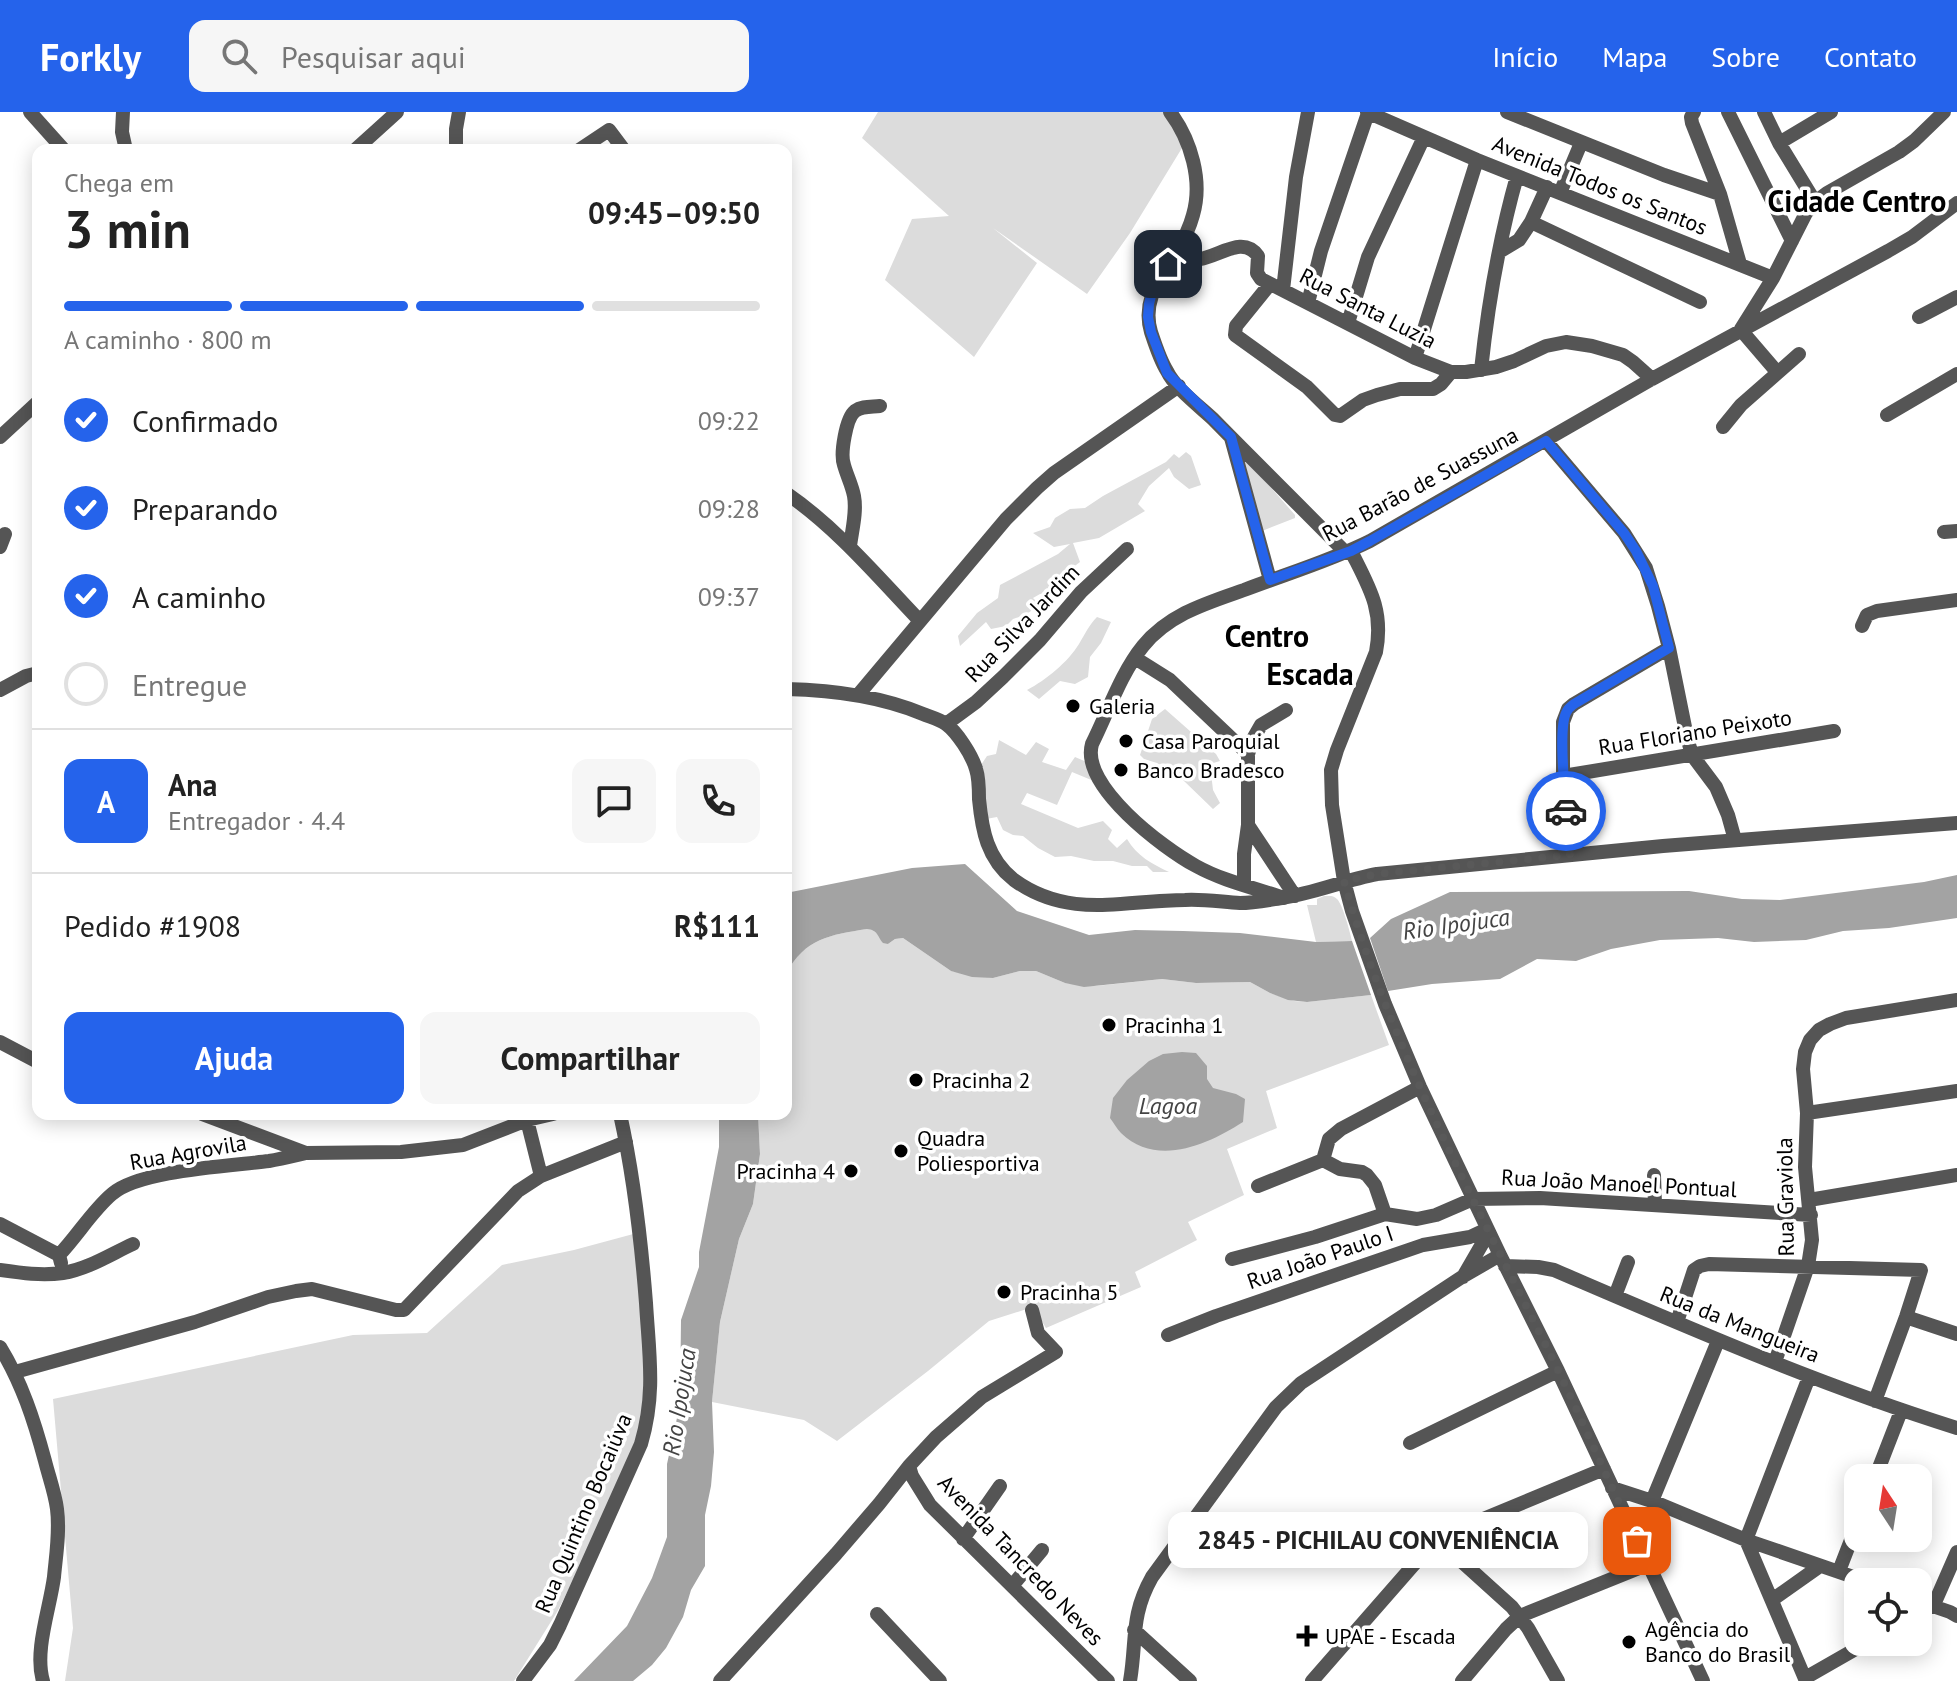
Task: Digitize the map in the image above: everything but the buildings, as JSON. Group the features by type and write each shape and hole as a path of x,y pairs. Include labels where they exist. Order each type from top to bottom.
{"street":[{"path":"30,112 59,144"},
{"path":"123,112 125,144"},
{"path":"370,144 397,112"},
{"path":"456,144 459,112"},
{"path":"1170,112 1188,146 1196,180 1196,199 1193,217 1178,249 1152,292 1148,317 1151,332 1167,373 1349,552 1369,587 1379,619 1376,652 1331,770 1332,805 1344,881 1385,1004 1420,1087 1558,1371 1703,1681"},
{"path":"1308,112 1277,287 1234,329 1235,335 1307,387 1335,415 1340,416 1363,400 1377,395 1400,389 1433,389 1451,372"},
{"path":"1308,303 1325,237 1368,112"},
{"name":"Avenida Todos os Santos","path":"1368,112 1477,160 1773,278"},
{"path":"1507,112 1720,194"},
{"path":"1694,112 1692,123 1720,194 1740,264"},
{"path":"1728,112 1792,241"},
{"path":"1764,112 1815,202"},
{"path":"1779,143 1831,112"},
{"path":"1777,372 1741,330 1773,278 1806,213 1827,193 1899,152 1944,112"},
{"path":"588,144 609,130 620,144"},
{"path":"1348,323 1368,257 1424,137"},
{"path":"1499,252 1519,240 1581,143"},
{"path":"1415,358 1477,160"},
{"path":"1481,370 1503,225 1517,176"},
{"name":"Rua Barão de Suassuna","path":"1244,885 1198,867 1133,819 1100,782 1092,765 1092,744 1106,713 1143,646 1167,622 1198,607 1349,552 1652,379 1888,251 1954,209"},
{"path":"1531,222 1700,302"},
{"name":"Rua Santa Luzia","path":"1178,249 1200,259 1248,246 1258,256 1257,275 1261,279 1415,358 1451,372 1481,370 1514,361 1546,346 1566,342 1609,350 1633,362 1652,379"},
{"path":"1919,317 1957,297"},
{"path":"1723,427 1741,405 1799,354"},
{"path":"1887,415 1957,374"},
{"path":"858,695 1022,502 1054,473 1179,386"},
{"path":"850,546 855,503 842,454 848,423 850,416 861,408 880,406"},
{"path":"0,437 32,408"},
{"path":"1231,437 1270,580"},
{"path":"1546,441 1624,533 1653,586 1692,755 1716,787 1735,840"},
{"path":"792,497 815,513 850,546 920,621"},
{"name":"Rua Silva Jardim","path":"946,724 1003,677 1081,592 1127,549"},
{"path":"1862,626 1867,615 1877,611 1957,600"},
{"path":"1570,855 1563,776 1563,722 1568,709 1669,648"},
{"path":"1135,658 1170,680 1248,754"},
{"path":"0,690 32,674"},
{"path":"792,690 858,695 906,707 946,724 965,746 977,770 981,824 991,853 1007,873 1030,889 1067,904 1108,906 1184,900 1241,903 1290,897 1377,874 1735,840 1957,823"},
{"path":"1286,710 1261,725 1248,754 1244,885 1290,897"},
{"name":"Rua Floriano Peixoto","path":"1563,776 1834,731"},
{"path":"1248,825 1290,897"},
{"name":"Rua Graviola","path":"1775,1362 1808,1266 1812,1240 1805,1156 1807,1113 1803,1069 1810,1040 1819,1030 1846,1018 1957,1000"},
{"path":"0,1042 32,1059"},
{"path":"1323,1160 1329,1139 1341,1129 1420,1087"},
{"path":"1807,1113 1957,1091"},
{"path":"218,1120 306,1153 401,1152 463,1145 527,1120 541,1176"},
{"name":"Rua Quintino Bocaiúva","path":"523,1681 550,1645 560,1625 648,1422 652,1379 640,1227 621,1120"},
{"path":"15,1372 195,1322 268,1297 312,1289 404,1310 509,1198 527,1184 626,1142"},
{"name":"Rua Agrovila","path":"59,1255 113,1193 140,1179 306,1153"},
{"path":"1258,1186 1323,1160 1340,1169 1367,1175 1375,1185 1385,1214"},
{"path":"1654,1175 1655,1204"},
{"path":"1809,1200 1957,1175"},
{"name":"Rua João Manoel Pontual","path":"1473,1199 1540,1198 1811,1215"},
{"path":"1232,1259 1385,1214 1417,1219 1436,1215 1473,1199"},
{"path":"0,1224 59,1255 63,1273"},
{"path":"1462,1277 1488,1230"},
{"name":"Rua João Paulo I","path":"1168,1335 1423,1245 1470,1237 1488,1230"},
{"path":"0,1270 30,1274 63,1273 90,1265 133,1244"},
{"path":"1130,1681 1134,1630 1143,1593 1276,1407 1316,1372 1462,1277 1503,1261"},
{"name":"Rua da Mangueira","path":"1503,1261 1554,1270 1809,1377 1957,1428"},
{"path":"1615,1296 1628,1262"},
{"path":"1677,1322 1694,1270 1709,1264 1921,1270 1875,1401"},
{"path":"720,1681 949,1424 1003,1383 1056,1352 1038,1333 1032,1310"},
{"path":"1906,1317 1957,1334"},
{"path":"1652,1501 1718,1341"},
{"path":"0,1347 15,1372 34,1418 57,1508 58,1544 40,1649 43,1681"},
{"path":"1410,1443 1558,1371"},
{"path":"1809,1377 1746,1540 1806,1680 1845,1656"},
{"path":"1880,1464 1901,1411"},
{"name":"Avenida Tancredo Neves","path":"909,1466 930,1505 1108,1681"},
{"path":"1312,1681 1424,1553 1439,1541 1468,1525 1604,1469"},
{"path":"963,1539 1000,1486"},
{"path":"1612,1488 1746,1540 1844,1573"},
{"path":"1439,1541 1505,1598 1520,1616 1558,1681"},
{"path":"1012,1586 1042,1550"},
{"path":"1839,1571 1846,1552"},
{"path":"1932,1599 1940,1593 1957,1552"},
{"path":"1462,1681 1520,1616 1649,1564"},
{"path":"1772,1600 1820,1566"},
{"path":"1932,1609 1957,1616"},
{"path":"877,1614 940,1681"},
{"path":"1134,1630 1190,1681"}],"shaded area":[{"path":"878,112 1163,112 1176,119 1182,148 1130,233 1087,294 993,228 1037,263 974,357 885,280 912,219 949,216 862,138"},
{"path":"1186,452 1191,456 1201,485 1189,489 1174,477 1169,468 1149,486 1138,504 1145,511 1099,538 1073,543 1080,562 1059,578 1049,594 1033,598 1040,605 1006,626 991,629 986,622 960,646 958,636 977,613 998,598 1000,585 1058,554 1070,544 1054,547 1033,533 1050,527 1055,518 1070,509 1085,508 1166,462 1174,454 1179,458"},
{"path":"1243,459 1246,459 1295,518 1262,531"},
{"path":"1097,617 1111,622 1090,657 1088,677 1075,684 1060,681 1039,699 1027,690 1063,664"},
{"path":"1165,709 1220,761 1210,764 1213,790 1220,803 1213,809 1184,781 1140,755 1152,719"},
{"path":"999,740 1026,755 1036,742 1049,749 1042,762 1066,770 1075,757 1096,766 1101,784 1072,772 1057,805 1027,793 1021,804 1078,828 1103,821 1112,830 1108,839 1117,848 1127,839 1145,859 1169,872 1153,872 1147,866 1113,861 1055,857 1023,836 1003,830 997,817 986,819 981,765 987,756 996,754"},
{"path":"1334,897 1339,902 1352,941 1316,942 1307,905 1317,905 1317,899"},
{"path":"873,929 888,944 903,938 951,971 993,978 1020,971 1036,971 1065,983 1096,986 1162,979 1196,983 1250,982 1270,993 1307,1002 1371,995 1389,1045 1266,1091 1277,1128 1227,1149 1244,1195 1188,1222 1197,1240 1135,1272 1141,1287 1046,1328 1033,1307 989,1321 837,1441 804,1420 712,1402 720,1322 739,1239 753,1204 760,1154 758,1120 792,1120 792,964 810,946 841,934"},
{"path":"637,1233 649,1386 641,1449 557,1612 514,1681 65,1681 73,1628 53,1399 353,1335 427,1333 502,1265"}],"water":[{"path":"965,864 1017,911 1089,935 1135,930 1183,931 1240,933 1316,942 1352,941 1371,995 1307,1002 1288,1000 1250,982 1196,983 1162,979 1084,987 1036,971 1020,971 993,978 972,977 951,971 903,938 883,943 875,932 867,929 820,940 792,964 792,892 912,868"},
{"name":"Rio Ipojuca","path":"1957,875 1957,918 1843,931 1806,940 1660,940 1611,949 1576,961 1537,959 1500,979 1388,991 1370,938 1391,919 1450,892 1689,891 1742,899 1780,900"},
{"name":"Lagoa","path":"1196,1053 1207,1066 1207,1079 1213,1088 1245,1099 1243,1122 1215,1138 1183,1149 1150,1149 1135,1143 1121,1133 1110,1118 1113,1098 1127,1080 1149,1061 1163,1054"},
{"path":"719,1120 758,1120 760,1154 753,1204 739,1239 720,1322 712,1402 714,1452 705,1515 705,1566 691,1590 683,1617 666,1648 652,1665 633,1681 574,1681 627,1626 652,1578 667,1537 667,1464 680,1404 681,1320 699,1267 699,1252 719,1147"}],"way so far":[{"path":"1566,811 1570,855 1377,874 1344,881 1385,1004 1420,1087 1637,1541"}],"place":[{"name":"Galeria","path":"1073,706"},
{"name":"Casa Paroquial","path":"1126,741"},
{"name":"Banco Bradesco","path":"1121,770"},
{"name":"Pracinha 1","path":"1109,1025"},
{"name":"Pracinha 2","path":"916,1080"},
{"name":"Quadra Poliesportiva","path":"901,1151"},
{"name":"Pracinha 4","path":"851,1171"},
{"name":"Pracinha 5","path":"1004,1292"},
{"name":"2845 - PICHILAU CONVENIÊNCIA","path":"1637,1541"},
{"name":"UPAE - Escada","path":"1307,1636"},
{"name":"Agência do Banco do Brasil","path":"1629,1642"}],"district":[{"name":"Cidade Centro","path":"1857,200"},
{"name":"Centro","path":"1267,635"},
{"name":"Escada","path":"1310,673"}],"route":[{"path":"1168,264 1152,292 1149,304 1151,332 1167,373 1231,437 1270,580 1351,551 1546,441 1624,533 1646,568 1669,648 1568,709 1563,722 1566,811"}]}
